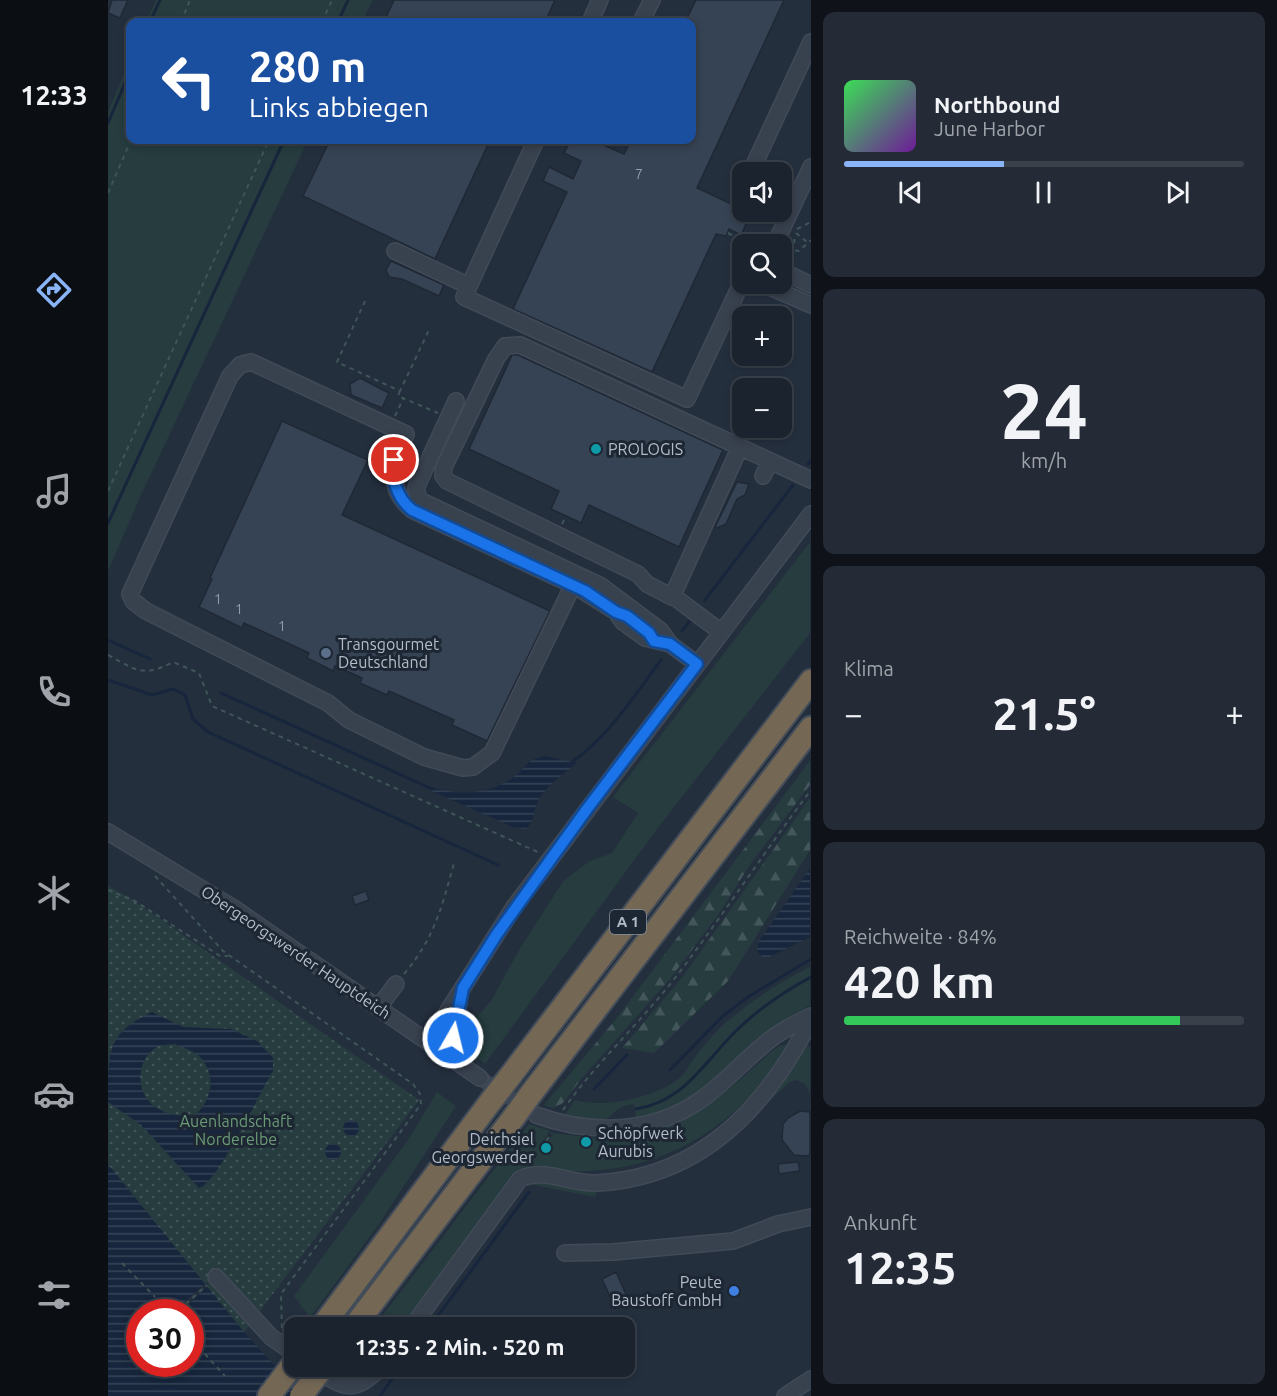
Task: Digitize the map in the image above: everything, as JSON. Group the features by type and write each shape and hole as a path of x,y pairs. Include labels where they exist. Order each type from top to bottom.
{"highway":[{"name":"A 1","path":"329,1317 810,681"},
{"name":"A 1","path":"362,1317 527,1109 810,728"},
{"path":"269,1396 284,1367"},
{"path":"301,1396 316,1377"}],"street":[{"path":"592,18 600,0"},
{"path":"643,18 652,0"},
{"path":"755,162 810,42"},
{"path":"534,144 464,297 687,399 736,294"},
{"path":"785,223 810,167"},
{"path":"395,251 470,286"},
{"path":"792,276 810,285"},
{"path":"786,294 810,304"},
{"path":"721,632 672,597 647,584 638,574 447,481 443,476 444,467 496,359 505,346 515,343 810,480"},
{"path":"573,585 492,753 473,767 463,768 424,757 349,720 328,703 180,629 133,601 130,594 134,580 230,376 240,365 255,363 406,434 394,460 393,476 402,499 412,510 573,585 616,612 630,628 645,638 662,642 697,664"},
{"path":"456,401 416,488 420,500 601,586 661,631 662,642"},
{"path":"672,597 741,447"},
{"path":"763,476 770,461"},
{"path":"440,1049 438,1035 442,1023 514,907 810,514"},
{"name":"Obergeorgswerder Hauptdeich","path":"108,832 235,909 480,1078"},
{"path":"378,1008 396,984"},
{"path":"463,988 453,1038 463,1065"},
{"path":"527,1109 563,1124 600,1129 631,1127 663,1119 701,1100 774,1037 810,1017"},
{"path":"419,1317 520,1179 540,1173 578,1183 598,1183 647,1173 692,1156 723,1137 743,1120 794,1051 810,1017"},
{"path":"565,1252 613,1252 733,1241 778,1224 810,1219"},
{"path":"213,1279 284,1348"},
{"path":"327,1377 349,1387 361,1384 369,1377"},
{"path":"785,1396 810,1378"}],"path":[{"path":"183,18 190,0"},
{"path":"324,18 332,0"},
{"path":"108,193 129,144"},
{"path":"108,491 267,144"},
{"path":"785,223 802,225 810,222"},
{"path":"785,223 809,241 799,251 792,251"},
{"path":"728,233 732,235"},
{"path":"365,301 337,362 400,391"},
{"path":"429,330 398,396 448,417"},
{"path":"390,426 403,398"},
{"path":"108,655 139,672 155,672 173,662 199,673 212,706 535,849 549,861"},
{"path":"572,1098 584,1079 673,980 810,790"},
{"path":"145,855 153,874 230,956 413,1084 420,1094 421,1104 281,1294 285,1317"},
{"path":"396,984 429,940 443,904 454,863"},
{"path":"108,890 135,901 220,956 230,956"},
{"path":"541,1148 548,1137"},
{"path":"122,1263 155,1297"},
{"path":"190,1299 213,1279"},
{"path":"204,1353 225,1376"}],"green space":[{"path":"156,0 373,0 364,18 148,18"},
{"path":"126,69 126,144 306,144 142,493 108,571 108,112"},
{"path":"810,542 810,633 657,829 485,1064 467,1049 465,1030 491,1001 519,950 564,880 590,861 612,853 638,813 613,797"},
{"path":"810,761 810,785 751,863 718,915 670,979 582,1078 563,1103 553,1108 544,1105 616,1019"},
{"path":"810,798 810,850 728,981 654,1053 622,1048 681,979"},
{"name":"Auenlandschaft Norderelbe","path":"108,886 133,900 419,1100 196,1396 108,1396"},
{"path":"810,967 810,1005 766,1033 728,1069 687,1101 672,1109 636,1119 634,1104 620,1108 603,1123 564,1116 575,1100 616,1102 647,1095 673,1083 683,1075 707,1042 723,1025 754,1000"},
{"path":"795,1043 769,1076 742,1104 714,1128 684,1146 652,1160 616,1168 577,1172 534,1170 414,1317 381,1317 529,1124 550,1131 539,1147 541,1152 547,1153 552,1147 547,1143 554,1133 584,1137 579,1141 587,1149 593,1143 587,1137 643,1134 689,1116 710,1103 779,1046"},
{"path":"802,1043 810,1047 810,1093 805,1084 797,1080 790,1082 724,1140 682,1166 630,1184 597,1189 595,1197 523,1183 423,1317 523,1181 546,1177 585,1185 620,1181 654,1173 712,1144 762,1100"},
{"path":"437,1092 456,1106 379,1224 309,1317 294,1296 408,1140"}],"water":[{"path":"546,756 577,763 544,792 537,804 531,823 526,829 515,828 429,790 432,787 452,792 484,790 503,783 529,762"},
{"path":"810,868 810,937 767,958 761,956 757,950 759,941"},
{"path":"152,1012 183,1027 231,1029 257,1041 273,1058 273,1071 238,1136 207,1183 199,1188 141,1125 108,1102 110,1055 119,1035 137,1020","holes":["175,1044 198,1055 209,1072 208,1095 205,1103 194,1116 173,1114 158,1109 148,1100 141,1084 142,1067 150,1052 161,1045"]},
{"path":"351,1120 357,1122 359,1128 357,1134 351,1136 345,1134 343,1128 345,1122"},
{"path":"333,1144 341,1152 333,1160 325,1152"},
{"path":"108,1164 244,1332 303,1396 108,1396"}],"pier":[{"path":"207,1282 209,1285 194,1299 188,1299"}],"building":[{"path":"112,0 128,0 120,18 108,13"},
{"path":"394,0 555,0 547,18 386,18"},
{"path":"696,0 784,0 697,188 732,204 732,222 747,222 741,234 729,229 726,236 716,234 652,372 513,309 567,192 543,181 549,167 573,179 581,161 564,153 569,144 601,144 624,154 629,144 696,144 696,18 687,18"},
{"path":"328,144 488,144 435,259 303,196"},
{"path":"391,261 444,285 439,296 402,279 389,277 386,270"},
{"name":"PROLOGIS","path":"512,355 518,355 723,450 679,547 589,505 581,523 551,509 559,491 469,449"},
{"path":"360,378 389,393 382,408 351,395 350,384"},
{"path":"282,421 368,460 342,515 550,611 487,741 452,725 454,720 389,691 387,695 360,683 362,678 335,666 333,671 307,658 309,653 244,623 242,628 199,607"},
{"path":"737,482 749,484 745,495 737,499 726,524 717,528 715,527"},
{"path":"366,891 369,900 355,905 352,896"},
{"path":"800,1111 810,1112 810,1155 806,1156 794,1155 782,1140 783,1124"},
{"path":"798,1162 800,1171 779,1174 778,1164"},
{"path":"616,1272 629,1301 615,1307 602,1279"}],"waterway":[{"path":"152,18 160,0"},
{"path":"340,18 348,0"},
{"path":"108,123 125,83"},
{"path":"108,523 282,144"},
{"path":"808,464 811,460"},
{"path":"705,600 793,485"},
{"path":"682,631 689,622"},
{"path":"108,640 150,659"},
{"path":"572,762 609,728 661,660"},
{"path":"108,680 152,695 173,689 185,695 193,719 208,732 498,865"},
{"path":"221,693 432,789"},
{"path":"670,1070 723,1016 748,997 811,959"},
{"path":"636,1109 653,1105 682,1088 747,1021 773,1000 811,977"},
{"path":"594,1089 627,1055"},
{"path":"437,1317 529,1192"},
{"path":"380,1396 393,1377"}],"tunnel":[{"path":"480,1078 529,1110"}],"place":[{"name":"PROLOGIS","path":"596,449"},
{"name":"Transgourmet Deutschland","path":"326,653"},
{"name":"Schöpfwerk Aurubis","path":"586,1142"},
{"name":"Deichsiel Georgswerder","path":"546,1148"},
{"name":"Peute Baustoff GmbH","path":"734,1291"}],"route":[{"path":"394,460 393,476 397,488 402,499 412,510 585,591 616,612 627,616 649,633 654,641 670,644 697,664 514,907 463,988 453,1038"}]}
